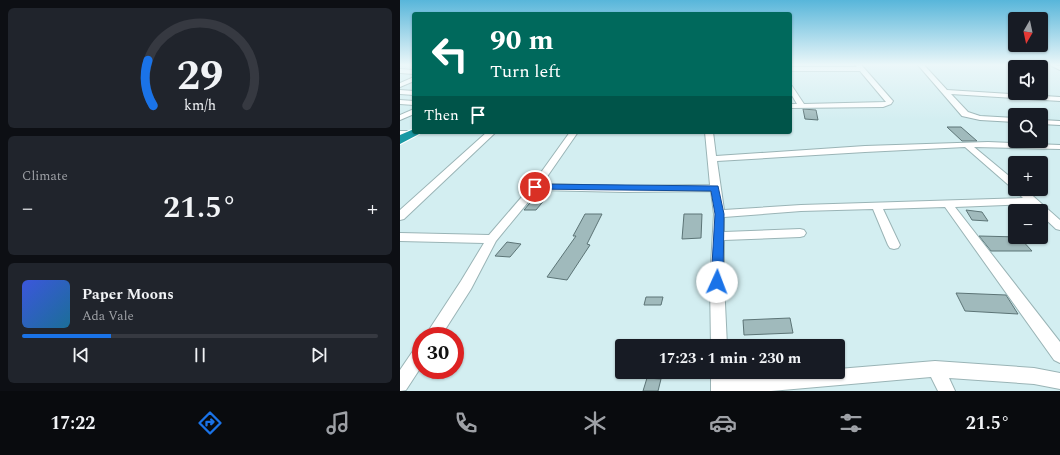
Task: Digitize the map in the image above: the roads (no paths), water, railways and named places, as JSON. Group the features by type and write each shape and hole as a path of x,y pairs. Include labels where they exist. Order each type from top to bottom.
{"street":[{"path":"792,106 883,105 889,103 890,101 874,83"},
{"path":"938,83 965,114 970,116 1008,119"},
{"path":"792,90 802,106"},
{"path":"400,92 412,93"},
{"path":"946,92 1060,99"},
{"path":"400,102 412,103"},
{"path":"400,118 412,112"},
{"path":"1048,122 1060,123"},
{"path":"400,216 490,134"},
{"path":"439,327 466,285 492,239 535,187 573,134"},
{"path":"708,134 719,214 717,282 719,339"},
{"path":"712,159 865,149 988,144 1060,147"},
{"path":"968,146 1008,180"},
{"path":"535,187 715,188"},
{"path":"1026,196 1060,226"},
{"path":"719,214 947,202 1032,201"},
{"path":"947,202 1060,355"},
{"path":"876,205 894,245"},
{"path":"719,236 800,233"},
{"path":"400,238 492,239"},
{"path":"400,384 412,366"},
{"path":"935,369 947,391"},
{"path":"719,383 935,369 1034,376 1060,381"}]}
